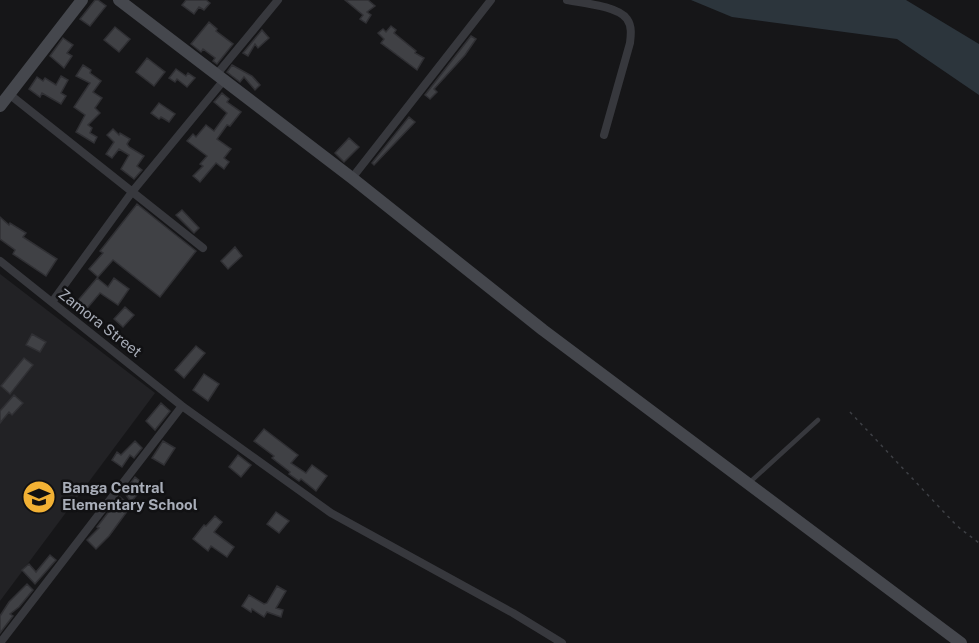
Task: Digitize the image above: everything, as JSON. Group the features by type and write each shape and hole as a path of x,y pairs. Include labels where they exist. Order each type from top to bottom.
{"street":[{"path":"0,106 5,91 82,0"},
{"path":"119,0 352,178 543,330 961,643"},
{"path":"52,302 132,192 278,0"},
{"path":"352,178 492,0"},
{"path":"567,0 620,13 627,18 631,30 630,43 604,135"},
{"path":"5,91 203,248"},
{"name":"Zamora Street","path":"0,261 182,406 331,513 513,613 562,643"},
{"path":"0,643 182,406"}],"lane":[{"path":"749,483 818,420"}],"path":[{"path":"850,412 957,526 979,543"}],"shaded area":[{"path":"691,0 906,0 979,44 979,95 897,39 732,17"},
{"name":"Banga Central Elementary School","path":"0,274 155,393 0,601"}],"building":[{"path":"95,0 106,6 90,26 80,19"},
{"path":"186,0 206,0 210,3 204,10 199,7 194,14 182,5"},
{"path":"345,0 368,0 375,6 367,12 371,15 366,23 360,19 363,15"},
{"path":"209,22 217,29 216,31 233,44 217,64 213,61 215,58 203,49 201,52 191,44"},
{"path":"391,26 396,30 394,33 416,51 415,53 424,58 417,70 381,43 384,39 378,33 383,29 386,32"},
{"path":"115,27 130,39 119,52 104,40"},
{"path":"262,30 269,38 258,48 255,44 248,56 243,53"},
{"path":"471,36 476,39 465,55 434,89 437,92 430,99 425,95"},
{"path":"63,38 73,45 67,53 72,56 64,68 50,56"},
{"path":"147,58 165,72 154,86 136,72"},
{"path":"83,65 101,81 93,92 102,98 95,108 100,113 88,125 92,128 90,133 97,137 94,143 76,132 85,115 74,107 90,83 76,76"},
{"path":"232,65 252,76 260,85 255,90 244,77 240,82 227,72"},
{"path":"176,69 186,76 188,73 195,78 187,87 177,79 175,82 169,78"},
{"path":"61,76 68,80 61,93 66,96 61,104 42,93 40,97 29,89 37,77 43,81 45,78 56,85"},
{"path":"222,93 229,99 227,102 241,112 230,126 227,125 217,139 231,149 224,158 229,162 224,169 216,163 200,182 193,176 203,166 200,164 207,156 187,141 193,134 196,137 206,125 214,131 227,113 214,102"},
{"path":"159,103 175,114 169,122 151,113"},
{"path":"409,117 415,122 374,165 372,163"},
{"path":"113,129 119,135 120,133 130,139 127,144 129,147 144,156 137,166 142,170 134,179 121,169 129,155 119,149 112,158 106,154 114,142 107,135"},
{"path":"349,138 359,147 344,162 335,153"},
{"path":"137,204 196,251 160,297 113,260 98,277 89,269 103,253 100,251"},
{"path":"182,210 199,228 194,233 176,215"},
{"path":"0,217 9,225 10,223 26,233 23,237 57,259 46,276 13,254 15,250 0,239"},
{"path":"235,247 242,256 228,269 221,261"},
{"path":"97,278 108,287 114,278 129,289 118,305 100,293 84,312 75,304"},
{"path":"125,307 134,315 123,327 114,319"},
{"path":"32,334 46,342 40,352 26,345"},
{"path":"196,346 205,353 184,378 175,370"},
{"path":"24,358 33,365 10,394 1,386"},
{"path":"204,374 219,384 208,401 193,390"},
{"path":"14,395 23,403 12,415 9,412 0,423 0,411"},
{"path":"161,403 170,411 155,430 146,421"},
{"path":"264,429 298,455 291,463 306,473 312,465 327,476 316,491 301,479 299,481 289,474 290,472 272,458 274,456 254,441"},
{"path":"135,441 142,448 134,458 130,455 122,467 112,460 117,452 121,455"},
{"path":"163,441 175,448 164,465 152,458"},
{"path":"238,455 251,465 241,477 229,467"},
{"path":"135,477 145,485 131,502 124,492"},
{"path":"120,497 131,506 109,536 96,549 87,540 99,528 97,527"},
{"path":"276,512 289,521 279,533 267,524"},
{"path":"215,516 222,522 214,532 234,547 227,557 211,546 208,551 193,539"},
{"path":"50,555 56,560 35,584 22,570 29,564 36,572"},
{"path":"27,584 33,590 10,614 13,616 0,633 0,616 9,602"},
{"path":"277,586 286,591 276,608 283,610 281,617 267,612 264,617 242,606 249,595 264,604 267,603"}],"place":[{"name":"Banga Central Elementary School","path":"39,497"}]}
